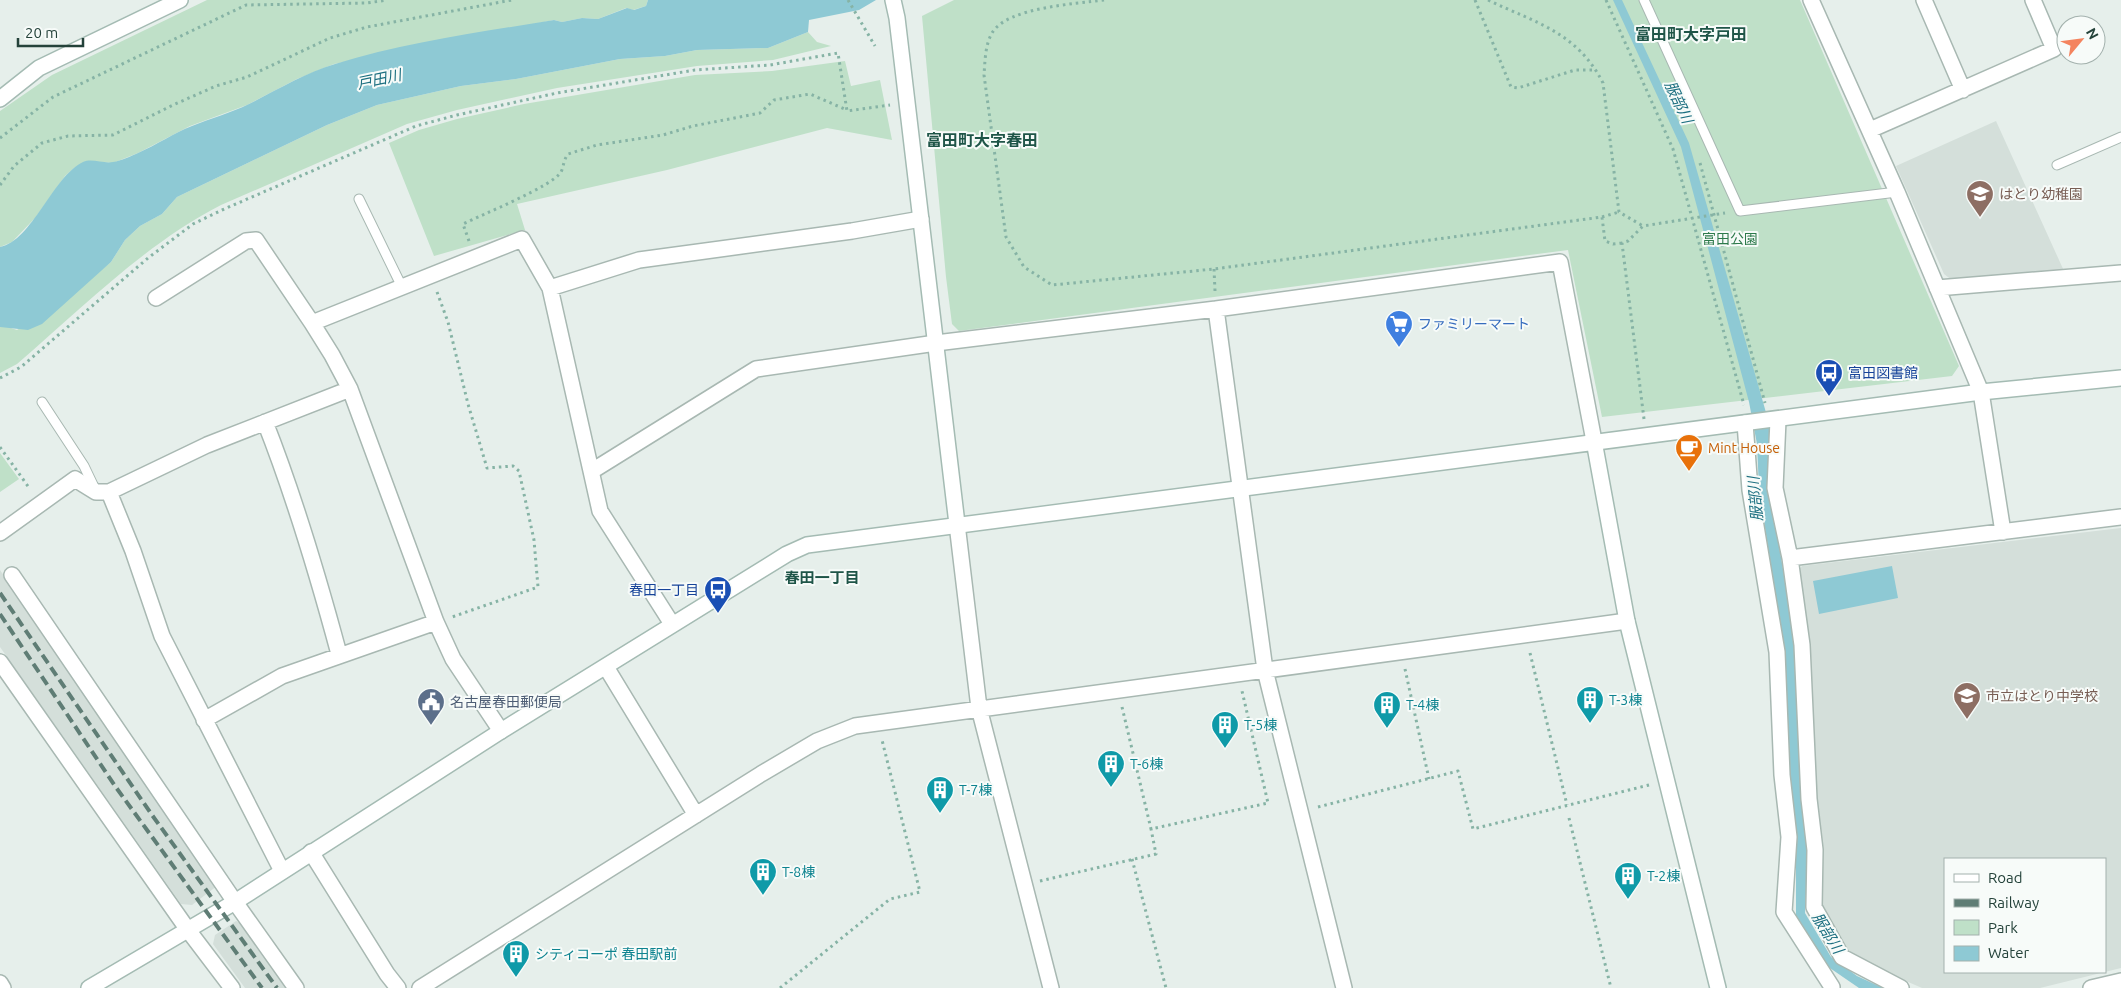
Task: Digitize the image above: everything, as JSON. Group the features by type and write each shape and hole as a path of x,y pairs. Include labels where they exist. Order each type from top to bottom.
{"street":[{"path":"0,100 39,68 180,0"},
{"path":"893,0 897,18 979,708 1051,988"},
{"path":"1811,0 1897,192 1981,392 2003,532"},
{"path":"1924,0 1963,90"},
{"path":"1870,130 2054,49 2033,0"},
{"path":"550,288 639,260 852,231 921,219"},
{"path":"312,323 522,239 550,288 600,510 672,624"},
{"path":"156,298 246,241 256,240 312,323 350,389 436,622 453,660 501,731"},
{"path":"592,471 756,369 936,343 1216,309 1560,262 1627,622 1718,988"},
{"path":"1937,288 2121,273"},
{"path":"1216,309 1265,670 1344,988"},
{"path":"89,988 235,902 501,731 672,624 787,554 807,545 1594,441 1774,420 1981,392 2121,378"},
{"path":"102,492 207,445 350,389"},
{"path":"1774,420 1775,488 1790,558 1802,645 1809,799 1816,850 1814,908 1841,958 1901,988"},
{"path":"265,422 283,468 317,572 339,654"},
{"path":"1745,423 1750,490 1777,652 1782,775 1788,837 1784,912 1829,982"},
{"path":"0,533 75,479 102,492 133,551 162,636 282,871"},
{"path":"1790,558 2121,517"},
{"path":"12,575 235,902 296,988"},
{"path":"204,720 282,676 339,654 436,622"},
{"path":"420,988 817,741 855,726 1627,622"},
{"path":"0,662 188,930 232,988"},
{"path":"606,666 696,815"},
{"path":"311,852 387,974 398,988"},
{"path":"1829,982 1841,958"},
{"path":"2091,988 2121,980"},
{"path":"0,983 2,988"}],"lane":[{"path":"1644,0 1740,211 1897,192"},
{"path":"2057,165 2121,137"},
{"path":"359,199 402,287"},
{"path":"42,402 102,492"}],"path":[{"path":"0,138 53,97 246,5 366,3 387,0"},
{"path":"0,185 14,166 42,143 68,136 113,135 173,105 216,86 247,77 330,38 367,27 512,0"},
{"path":"848,0 875,46"},
{"path":"1104,0 1023,12 1006,20 992,33 985,54 984,75 1006,237 1024,267 1052,285 1214,269 1602,217 1619,212 1643,226"},
{"path":"1476,0 1511,87 1518,88 1575,70 1596,70"},
{"path":"1488,0 1568,38 1582,51 1596,70 1602,83 1619,212"},
{"path":"1606,0 1674,149 1744,403 1745,423"},
{"path":"0,378 20,367 148,258 193,224 416,126 466,112 557,93 694,70 770,65 838,53 847,111"},
{"path":"474,258 463,224 549,183 561,172 562,163 568,154 597,145 663,135 693,126 760,113 774,100 810,94 847,111 890,105"},
{"path":"1699,160 1774,420"},
{"path":"1602,217 1605,241 1613,244 1628,241 1643,226 1711,215"},
{"path":"1622,242 1646,435"},
{"path":"431,275 448,322 468,404 487,468 513,466 519,470 534,540 538,587 436,622"},
{"path":"0,447 40,504"},
{"path":"1526,635 1567,805"},
{"path":"1401,652 1429,778"},
{"path":"1151,830 1268,803 1238,673"},
{"path":"1025,885 1156,854 1118,690"},
{"path":"780,988 890,899 920,892 878,723"},
{"path":"1300,812 1458,771 1473,829 1666,781"},
{"path":"1570,818 1611,988"},
{"path":"1132,860 1166,988"}],"shaded area":[{"name":"はとり幼稚園","path":"1996,121 2064,271 1953,281 1944,274 1896,166"},
{"name":"市立はとり中学校","path":"2121,528 2121,968 2106,972 2106,858 1944,858 1944,973 2101,973 2040,988 1922,988 1876,968 1840,945 1819,909 1816,793 1797,572 1802,566"},
{"path":"0,570 217,886 192,905 181,904 0,647"},
{"path":"236,921 248,927 292,988 245,988 213,944 215,935"}],"green space":[{"path":"207,0 648,0 646,6 633,10 626,8 598,19 582,18 562,22 554,20 334,64 297,79 247,105 190,126 138,153 113,163 86,161 65,176 35,218 12,242 0,247 0,111 52,75"},
{"name":"富田公園","path":"954,0 1800,0 1959,366 1952,376 1602,417 1568,250 959,331 952,324 946,277 922,16"},
{"path":"808,32 817,42 831,46 773,60 697,66 557,88 457,110 407,124 221,205 193,221 114,278 17,364 0,373 0,327 5,326 17,330 88,281 111,262 125,240 140,226 162,214 177,197 327,125 377,105 461,86 516,79 620,59 665,56 697,50 768,48"},
{"path":"845,61 851,86 880,80 892,140 827,128 667,170 517,204 525,230 434,256 389,143 419,130 457,119 524,104 695,75 772,71"},
{"path":"0,453 19,479 0,492"}],"water":[{"name":"戸田川","path":"648,0 876,0 859,10 809,20 808,32 768,48 697,50 665,56 620,59 516,79 461,86 377,105 327,125 177,197 162,214 140,226 125,240 111,262 42,324 28,330 0,327 0,247 12,242 22,233 62,180 72,169 83,162 123,160 185,129 242,107 313,72 362,56 444,38 554,20 562,22 582,18 598,19 627,8 634,10 646,6"},
{"path":"1613,0 1622,0 1689,143 1773,437 1769,488 1796,644 1800,774 1808,850 1805,913 1831,957 1857,976 1883,988 1859,988 1824,964 1796,916 1796,837 1790,777 1784,651 1759,489 1757,444 1749,402 1681,147"},
{"path":"1892,566 1898,598 1819,614 1813,581"}],"railway":[{"path":"0,593 152,815 277,988"},
{"path":"0,614 115,786 262,988"}],"place":[{"name":"はとり幼稚園","path":"1980,218"},
{"name":"ファミリーマート","path":"1399,348"},
{"name":"富田図書館","path":"1829,397"},
{"name":"Mint House","path":"1689,472"},
{"name":"春田一丁目","path":"718,614"},
{"name":"市立はとり中学校","path":"1967,720"},
{"name":"T-3棟","path":"1590,724"},
{"name":"名古屋春田郵便局","path":"431,726"},
{"name":"T-4棟","path":"1387,729"},
{"name":"T-5棟","path":"1225,749"},
{"name":"T-6棟","path":"1111,788"},
{"name":"T-7棟","path":"940,814"},
{"name":"T-8棟","path":"763,896"},
{"name":"T-2棟","path":"1628,900"},
{"name":"シティコーポ 春田駅前","path":"516,978"}],"district":[{"name":"富田町大字戸田","path":"1691,34"},
{"name":"富田町大字春田","path":"982,140"},
{"name":"春田一丁目","path":"822,577"}],"water label":[{"name":"服部川","path":"1679,102"},
{"name":"服部川","path":"1755,499"},
{"name":"服部川","path":"1828,933"}]}
